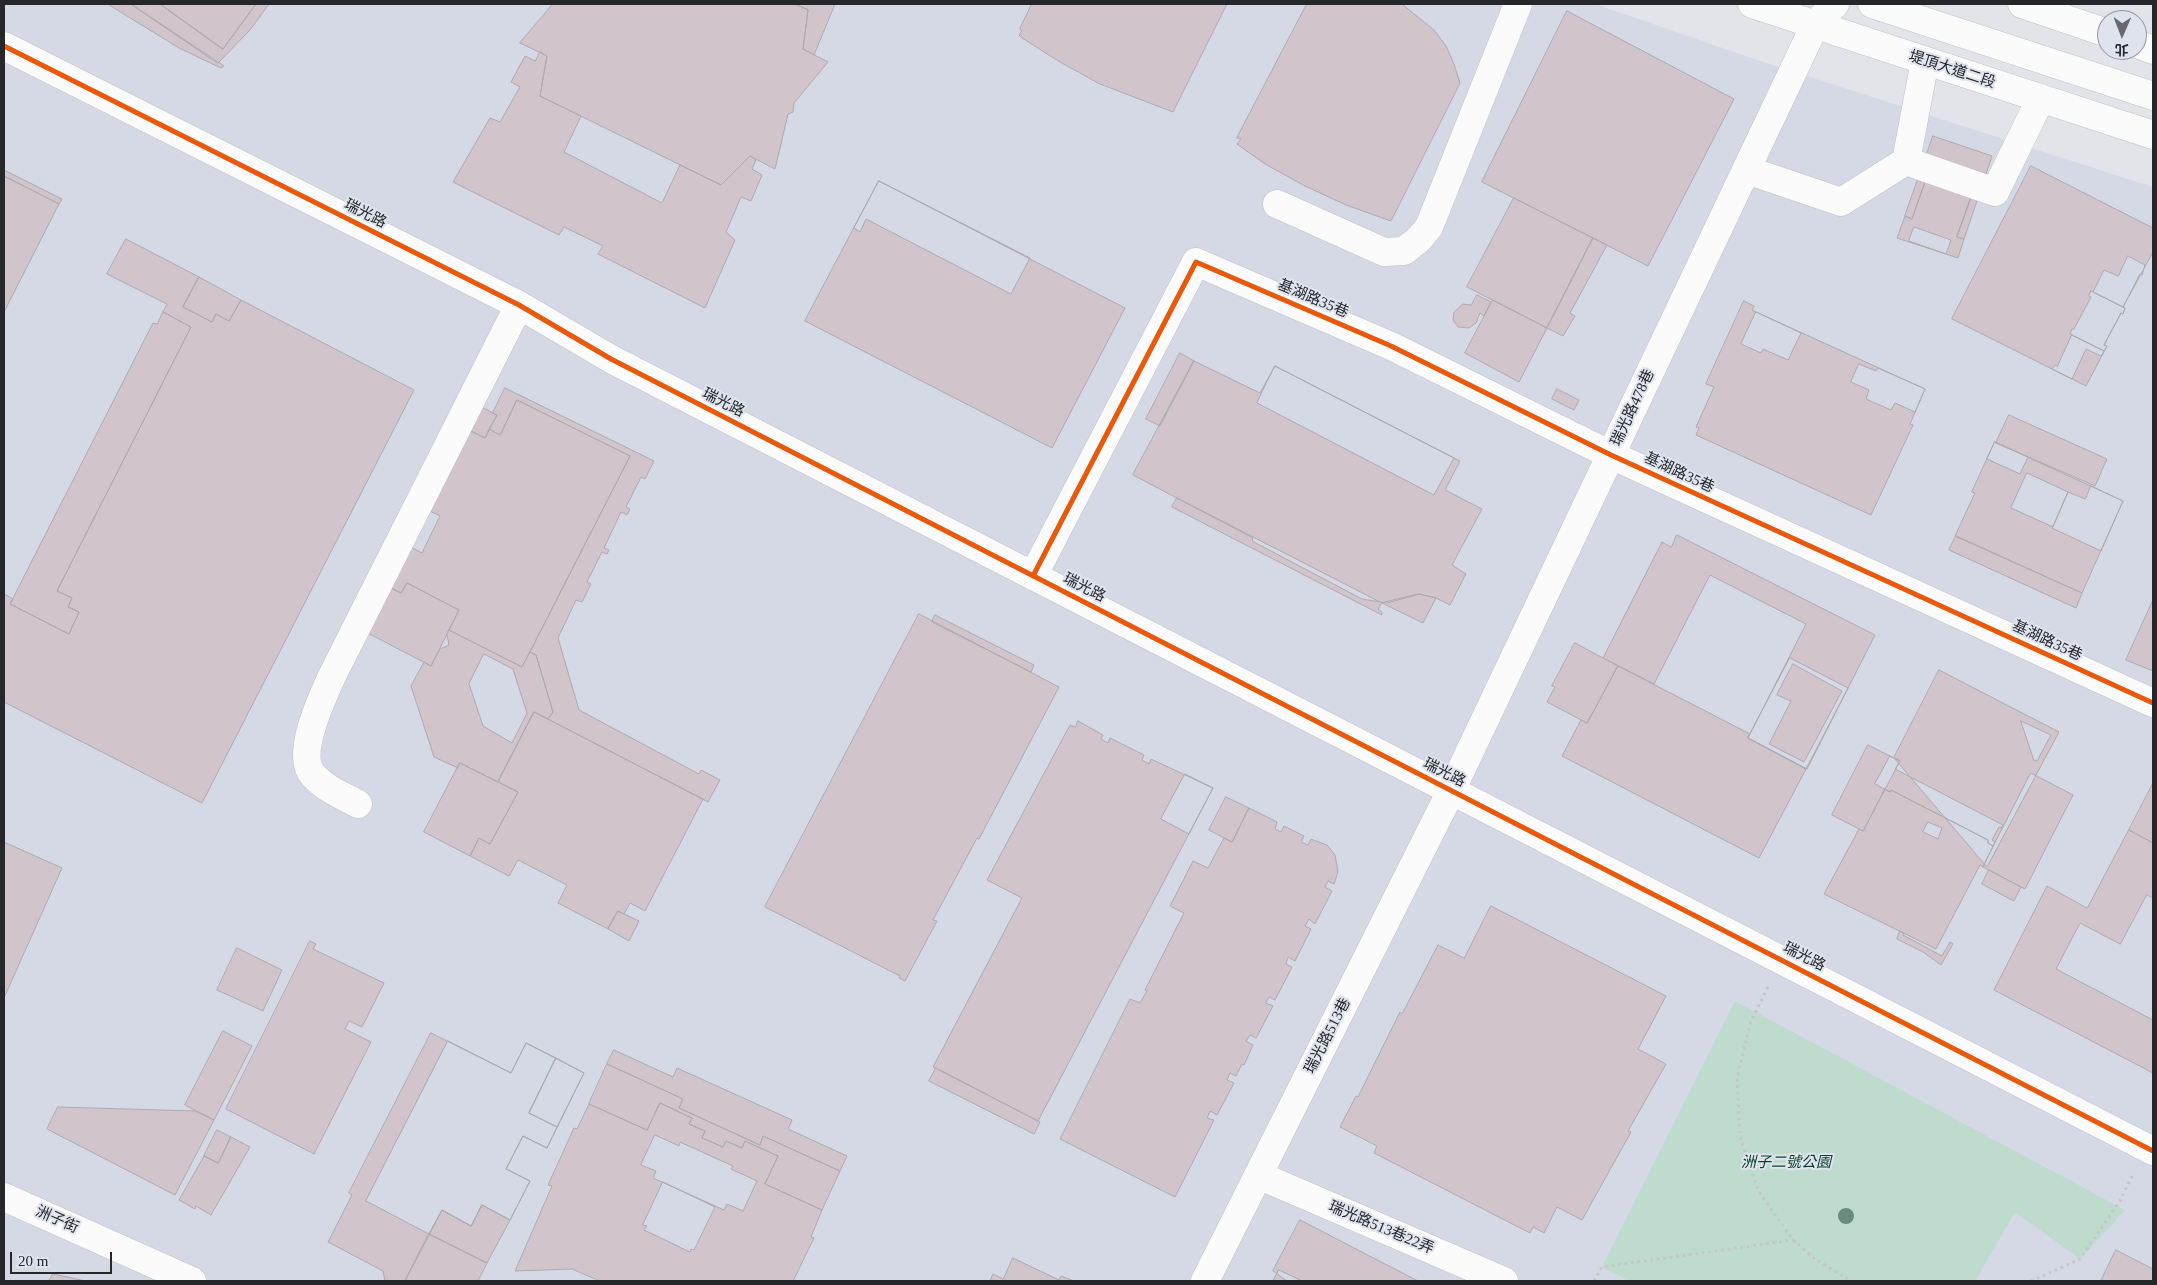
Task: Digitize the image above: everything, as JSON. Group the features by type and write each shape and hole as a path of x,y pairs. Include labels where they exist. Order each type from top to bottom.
{"main road":[{"path":"1277,204 1384,252 1404,251 1419,239 1429,227 1518,4"},
{"name":"堤頂大道二段","path":"1752,4 2153,135"},
{"path":"1815,24 1835,4"},
{"path":"1872,4 2153,96"},
{"path":"2022,4 2097,30"},
{"name":"瑞光路478巷","path":"1452,791 1815,24"},
{"name":"瑞光路","path":"4,46 519,305 611,360 2150,1149"},
{"path":"1747,170 1841,202 1906,161 1925,60"},
{"path":"1906,161 1996,192 2040,98"},
{"name":"基湖路35巷","path":"1033,576 1196,262 1392,346 1611,455 2153,703"},
{"path":"358,804 322,784 311,774 306,758 315,717 332,676 519,305"},
{"name":"瑞光路513巷","path":"1205,1281 1452,791"},
{"name":"瑞光路513巷22弄","path":"1258,1175 1504,1281"},
{"name":"洲子街","path":"4,1196 192,1281"}],"path":[{"path":"1751,1021 1737,1078 1740,1137 1759,1192 1793,1240 1814,1259 1851,1281"},
{"path":"2031,1281 2080,1259 2120,1201 2150,1149"},
{"path":"1594,1281 1602,1267 1793,1240"}],"shaded area":[{"path":"4,4 1595,4 1763,62 2153,187 2153,1281 4,1281"}],"green space":[{"name":"洲子二號公園","path":"1735,1001 2125,1210 2080,1259 2015,1212 1975,1281 1629,1281 1602,1267"}],"building":[{"path":"108,4 131,4 224,66 221,68 179,48"},
{"path":"131,4 160,4 223,49 256,4 269,4 250,30 218,63"},
{"path":"160,4 256,4 223,49"},
{"path":"553,4 795,4 808,10 803,49 828,62 794,103 793,112 788,114 775,169 750,156 721,185 540,96 547,56 520,43"},
{"path":"795,4 835,4 814,55 803,49 808,10"},
{"path":"1032,4 1227,4 1173,112 1100,84 1022,38 1019,35 1022,30 1020,29"},
{"path":"1307,4 1403,5 1434,30 1446,46 1454,64 1460,83 1391,221 1346,205 1305,186 1265,164 1237,144 1241,139 1237,138"},
{"path":"1567,11 1734,99 1648,266 1482,182"},
{"path":"540,52 547,56 540,96 581,116 564,152 662,203 680,165 721,185 750,156 756,160 752,169 762,175 751,201 741,197 726,232 735,240 705,308 598,254 603,246 564,227 559,235 453,182 490,118 500,122 520,87 511,82 525,56 535,61"},
{"path":"1933,136 1992,156 1986,174 1980,172 1957,237 1964,239 1958,258 1897,238 1905,216 1912,219 1934,156 1927,154"},
{"path":"1927,154 1934,156 1912,219 1905,216"},
{"path":"2031,166 2153,228 2153,252 2123,307 2125,308 2123,314 2121,313 2104,345 2107,346 2086,386 1952,319"},
{"path":"4,170 62,199 59,204 4,176"},
{"path":"1980,172 1986,174 1964,239 1957,237"},
{"path":"4,176 59,204 4,312"},
{"path":"879,181 1030,258 1011,294 866,219 860,232 854,228"},
{"path":"879,181 1125,308 1052,448 805,321"},
{"path":"1514,198 1593,238 1547,328 1467,287"},
{"path":"1914,227 1951,240 1946,254 1909,241"},
{"path":"1593,238 1607,245 1570,313 1575,316 1563,336 1547,328"},
{"path":"126,239 199,277 183,307 212,322 216,314 229,321 241,300 414,390 202,803 4,702 4,594 13,599 10,604 69,634 79,612 68,607 72,598 57,591 191,327 163,312 167,304 107,274"},
{"path":"2128,256 2145,265 2142,275 2140,274 2123,307 2093,292 2104,270 2118,276"},
{"path":"199,277 241,300 229,321 216,314 212,322 183,307"},
{"path":"2091,291 2125,308 2104,345 2107,346 2104,351 2070,334 2091,297 2089,296"},
{"path":"1477,295 1491,302 1484,316 1480,313 1476,323 1469,328 1458,327 1453,320 1454,312 1463,304 1471,305"},
{"path":"1493,300 1547,328 1519,382 1465,353"},
{"path":"1744,301 1754,306 1752,310 1756,312 1925,389 1910,424 1913,425 1871,515 1696,435 1699,428 1696,427 1714,387 1706,384"},
{"path":"163,312 191,327 57,591 72,598 68,607 79,612 69,634 10,604 153,323 157,324"},
{"path":"1756,312 1801,333 1788,360 1763,349 1761,353 1741,344"},
{"path":"2072,335 2104,351 2101,356 2086,349 2072,379 2052,369 2055,365 2057,366"},
{"path":"1180,353 1194,361 1160,426 1146,419"},
{"path":"1194,361 1260,393 1275,366 1460,461 1445,490 1482,509 1452,565 1466,574 1450,605 1436,598 1419,594 1387,603 1362,599 1252,541 1253,538 1133,475"},
{"path":"1859,364 1876,371 1878,368 1925,389 1915,412 1895,403 1891,410 1866,399 1869,390 1851,382"},
{"path":"1275,366 1454,458 1434,495 1257,403"},
{"path":"505,388 654,461 645,479 641,477 626,507 630,509 627,515 621,512 604,548 609,550 607,554 602,552 587,582 591,584 582,602 576,600 558,638 579,710 699,774 701,770 720,780 708,802 548,719 553,712 536,655 530,652 630,456 517,400 500,435 489,429 497,415 493,413"},
{"path":"1557,389 1579,400 1574,410 1552,399"},
{"path":"517,400 630,456 522,667 449,630 459,610 407,583 401,593 385,585 405,544 422,553 440,516 424,508 465,428 485,438 489,429 500,435"},
{"path":"478,405 497,415 485,438 465,428"},
{"path":"2009,415 2107,459 2095,486 1996,443"},
{"path":"1995,442 2028,457 2020,474 1987,459"},
{"path":"1995,442 2123,501 2082,593 1955,536 1975,493 1972,492"},
{"path":"2027,473 2068,492 2053,527 2011,508"},
{"path":"2091,486 2123,501 2101,551 2052,528 2068,492 2085,499"},
{"path":"1177,498 1382,603 1378,609 1382,612 1382,615 1172,507"},
{"path":"1677,535 1875,635 1807,769 1748,738 1806,624 1710,575 1654,684 1603,658 1662,542 1671,547"},
{"path":"1956,536 2082,593 2076,608 1949,550"},
{"path":"407,583 459,610 431,666 362,630 385,585 401,593"},
{"path":"1419,594 1436,598 1423,623 1382,603"},
{"path":"2153,600 2153,671 2126,660"},
{"path":"919,614 1059,687 979,839 977,838 933,920 937,921 905,981 899,978 900,976 765,907"},
{"path":"935,615 1034,665 1031,672 932,622"},
{"path":"449,630 522,667 530,652 536,655 553,712 548,719 534,712 498,782 460,763 458,768 434,757 411,686 424,662 431,666 440,649 449,645 447,635"},
{"path":"1575,643 1618,666 1587,723 1547,702 1555,687 1552,686"},
{"path":"484,654 513,669 527,713 512,743 483,726 469,684"},
{"path":"1790,658 1848,688 1806,769 1748,738"},
{"path":"1793,664 1842,691 1804,762 1769,744 1791,701 1777,695"},
{"path":"1618,666 1750,734 1748,738 1806,769 1759,858 1562,756 1581,720 1587,723"},
{"path":"1939,670 2059,732 1987,867 1894,758"},
{"path":"534,712 703,799 645,911 630,903 624,914 618,911 608,929 558,903 567,885 518,860 509,876 470,856 479,838 490,844 518,792 498,782"},
{"path":"1078,721 1103,735 1101,739 1108,743 1110,738 1144,755 1142,760 1149,764 1151,759 1213,788 1038,1121 933,1067 1022,898 987,880 1070,725 1075,727"},
{"path":"2021,721 2051,735 2037,761 2034,760"},
{"path":"1868,745 1900,761 1863,831 1832,815"},
{"path":"1890,756 1900,761 1895,769 2003,825 2001,828 1999,827 1992,840 1995,842 1993,846 1988,843 1988,840 1891,790 1890,792 1875,784"},
{"path":"460,763 518,792 490,844 479,838 470,856 424,832"},
{"path":"2031,773 2073,795 2025,889 1983,867"},
{"path":"1185,774 1213,788 1189,834 1161,819"},
{"path":"2153,783 2153,843 2129,830"},
{"path":"1885,789 1890,792 1891,790 1988,840 1988,843 1993,846 1983,867 1980,865 1936,949 1824,894 1859,829 1863,831"},
{"path":"1226,797 1249,808 1232,842 1209,830"},
{"path":"1249,808 1277,822 1275,829 1281,832 1284,826 1304,836 1301,842 1308,845 1311,839 1327,845 1335,855 1338,872 1334,884 1328,881 1325,887 1332,891 1315,924 1309,919 1305,926 1311,929 1295,961 1288,957 1286,964 1292,967 1275,1000 1269,997 1266,1003 1273,1006 1256,1038 1250,1035 1246,1041 1253,1045 1244,1065 1242,1064 1236,1076 1230,1073 1227,1080 1234,1083 1217,1115 1210,1111 1207,1118 1214,1120 1175,1197 1060,1139 1130,999 1140,1003 1147,991 1145,990 1184,913 1170,906 1193,861 1208,868 1224,838 1232,842"},
{"path":"1928,822 1942,828 1938,839 1923,832"},
{"path":"2129,830 2153,843 2153,1073 1994,990 2047,886 2087,908"},
{"path":"4,842 62,868 4,998"},
{"path":"1989,870 2021,887 2014,901 1982,884"},
{"path":"2147,895 2153,898 2153,1020 2056,969 2080,923 2120,944"},
{"path":"1491,906 1666,996 1638,1049 1666,1064 1628,1131 1631,1132 1582,1220 1557,1207 1544,1233 1533,1227 1530,1233 1374,1153 1377,1146 1340,1127 1356,1096 1358,1097 1400,1012 1402,1014 1438,945 1464,958"},
{"path":"618,911 639,921 629,941 608,929"},
{"path":"1900,931 1904,933 1903,935 1942,956 1950,942 1953,944 1941,965 1923,952 1897,939"},
{"path":"310,941 316,944 313,949 384,983 362,1027 349,1021 345,1029 371,1042 314,1154 226,1109"},
{"path":"237,948 282,970 263,1011 217,990"},
{"path":"223,1031 252,1046 214,1120 185,1105"},
{"path":"431,1033 511,1073 526,1043 584,1073 547,1148 523,1136 506,1169 530,1181 510,1220 482,1205 471,1226 442,1210 405,1281 385,1281 383,1271 328,1242 352,1195 349,1193"},
{"path":"448,1041 511,1073 526,1043 556,1058 529,1113 557,1127 547,1148 523,1136 506,1169 530,1181 510,1220 482,1205 471,1226 442,1210 429,1234 366,1201"},
{"path":"614,1050 673,1077 677,1068 792,1120 788,1129 847,1156 840,1171 763,1136 760,1145 679,1108 683,1099 607,1064"},
{"path":"556,1058 584,1073 557,1127 529,1113"},
{"path":"607,1064 683,1099 679,1108 760,1145 763,1136 840,1171 822,1210 765,1184 778,1156 745,1141 742,1148 726,1141 723,1147 702,1138 705,1131 689,1124 692,1118 660,1103 647,1130 589,1104"},
{"path":"936,1068 1040,1122 1034,1134 929,1081"},
{"path":"660,1103 692,1118 689,1124 705,1131 702,1138 723,1147 726,1141 742,1148 745,1141 778,1156 765,1184 822,1210 811,1237 814,1238 793,1281 600,1281 572,1269 515,1271 552,1186 548,1185 574,1128 577,1129 589,1104 647,1130"},
{"path":"58,1107 195,1111 214,1120 175,1195 47,1129"},
{"path":"217,1130 231,1137 218,1163 204,1156"},
{"path":"655,1135 679,1146 680,1142 733,1166 731,1169 757,1181 743,1211 727,1204 724,1210 653,1178 656,1171 641,1165"},
{"path":"231,1137 250,1147 211,1215 196,1206 195,1209 179,1200 204,1156 218,1163"},
{"path":"663,1182 715,1207 694,1250 691,1249 690,1252 644,1230 647,1226 643,1225"},
{"path":"482,1205 510,1220 487,1263 429,1234 442,1210 471,1226"},
{"path":"1300,1220 1418,1281 1287,1281 1273,1271"},
{"path":"429,1234 487,1263 478,1281 405,1281"},
{"path":"2116,1250 2153,1269 2153,1281 2101,1281"},
{"path":"1013,1258 1059,1280 1061,1276 1074,1281 990,1281 993,1274 1003,1279"},
{"path":"1279,1270 1302,1281 1273,1281"},
{"path":"53,1274 81,1280 86,1281 49,1281"}],"cycle path":[{"path":"4,46 519,305 611,359 2153,1151"},
{"path":"1033,576 1196,262 1391,346 1611,455 2153,703"}]}
